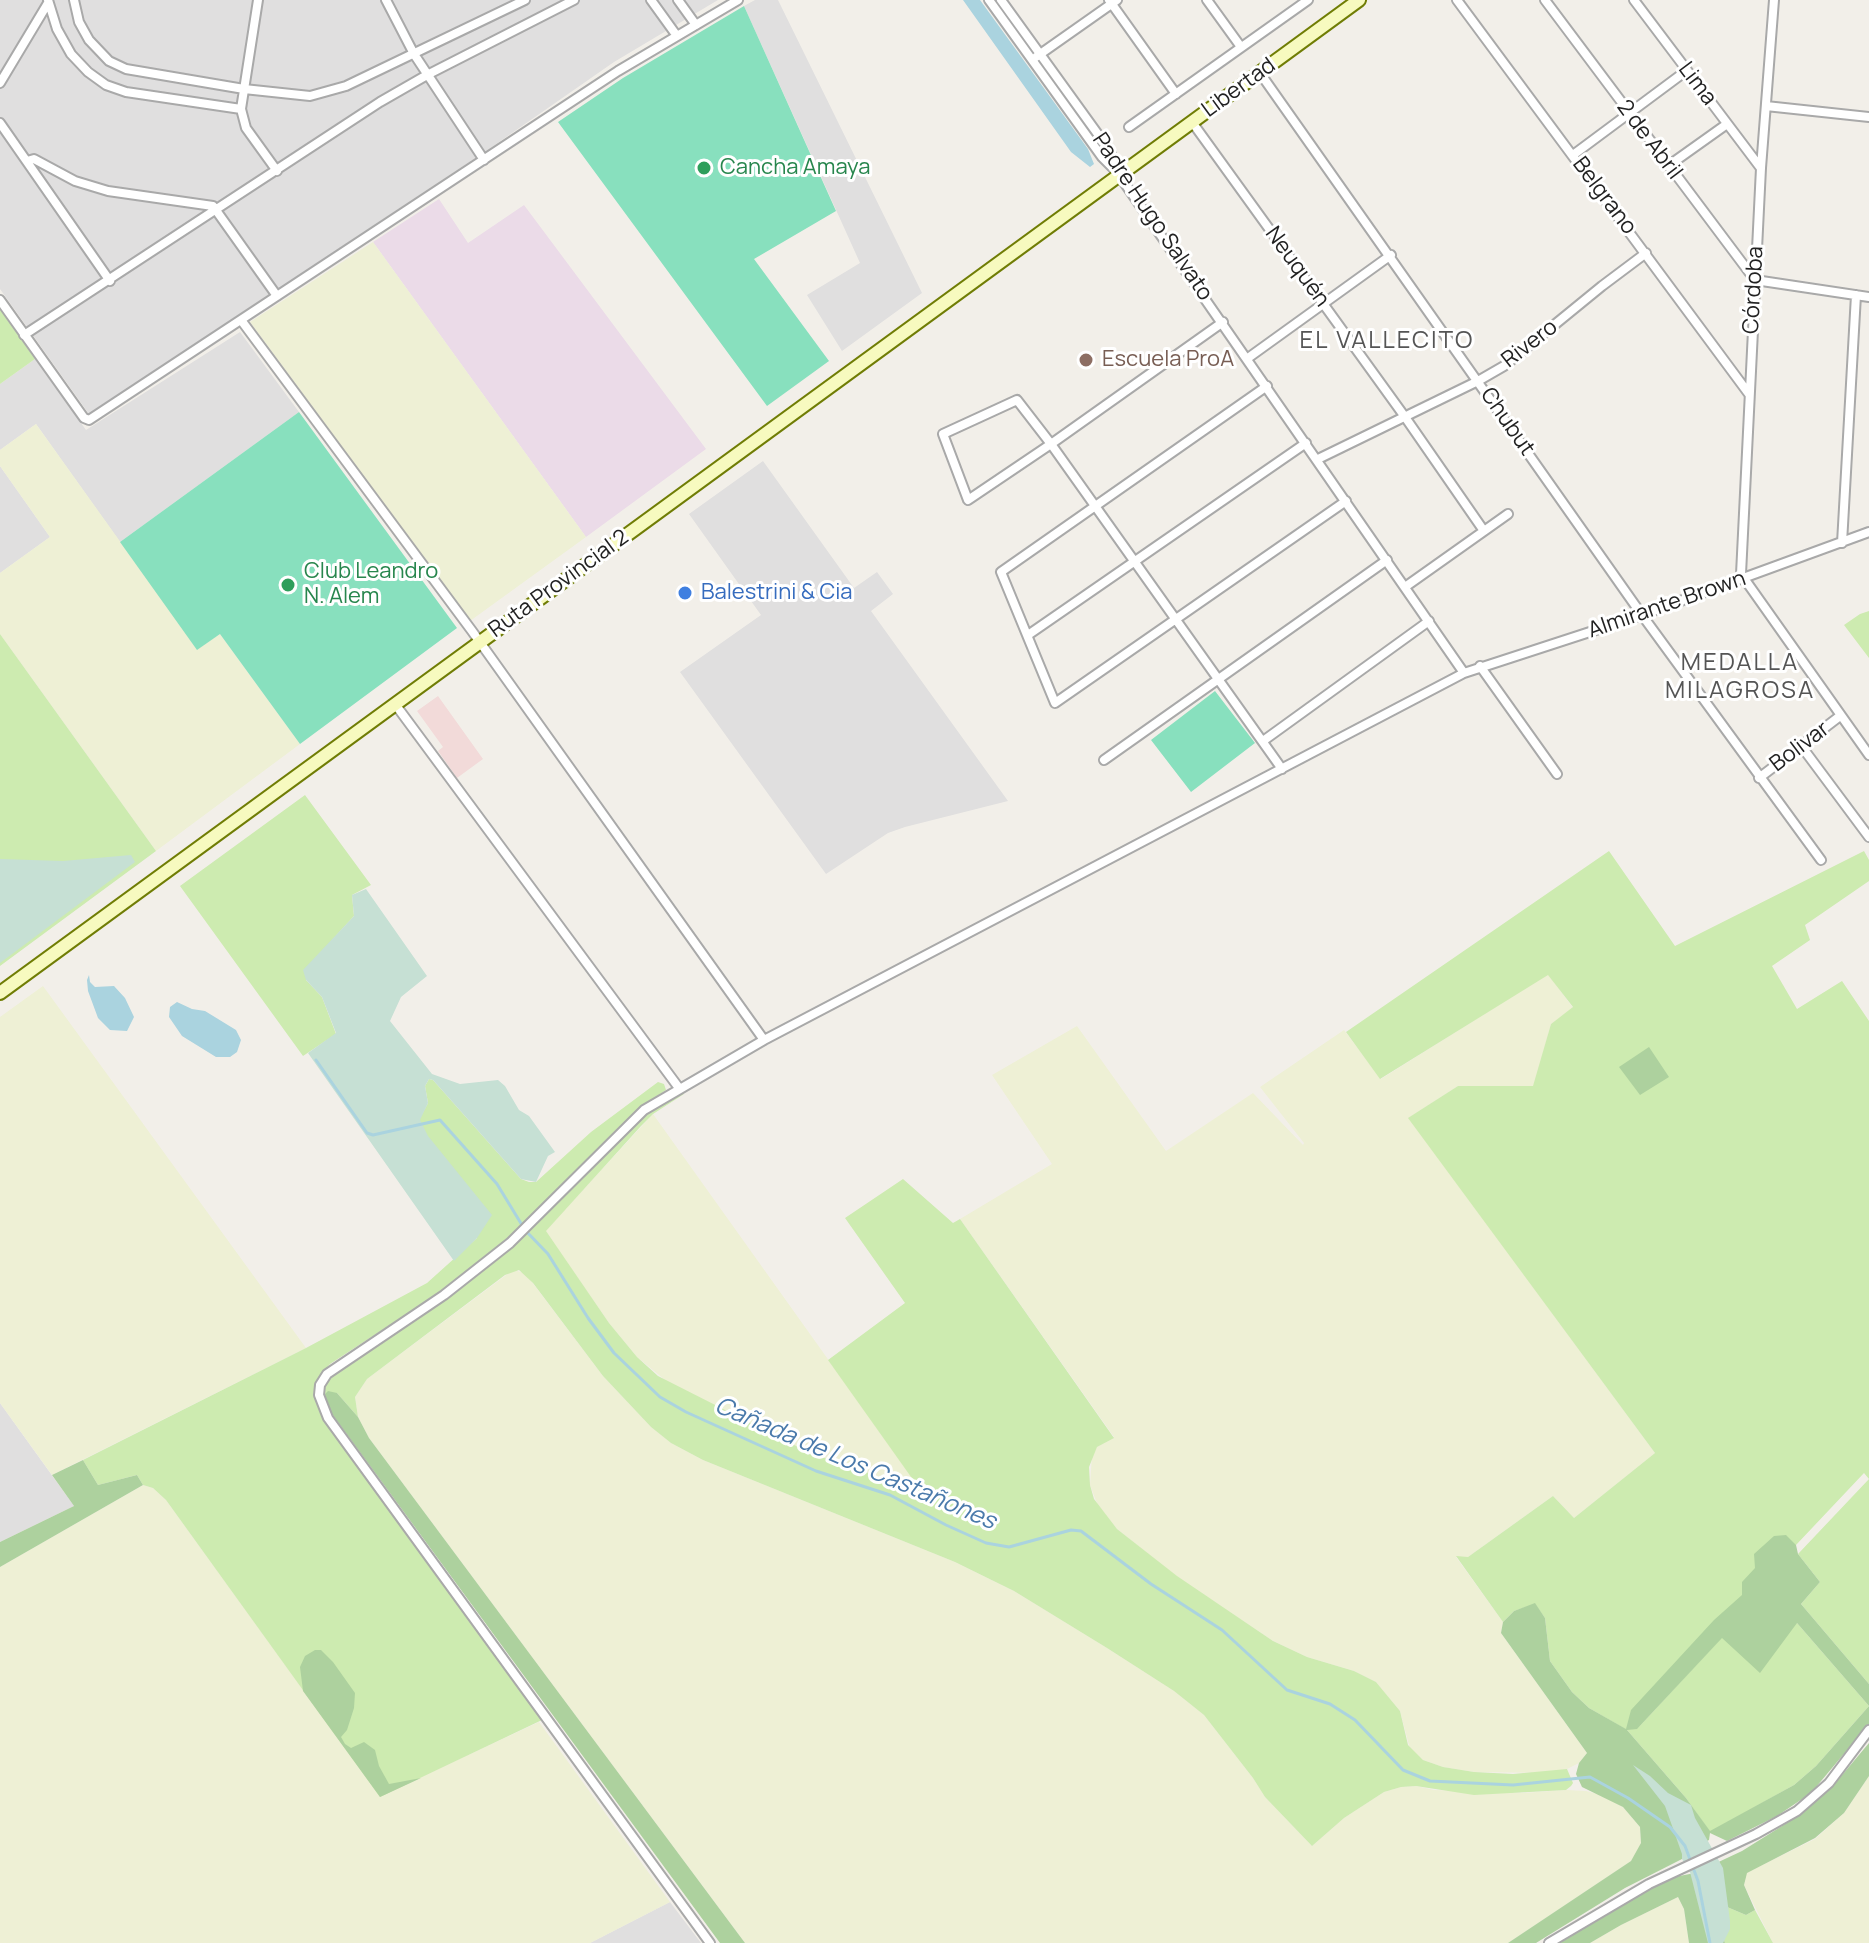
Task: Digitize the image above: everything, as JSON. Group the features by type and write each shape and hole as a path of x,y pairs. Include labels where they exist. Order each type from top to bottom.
{"main road":[{"name":"Libertad","path":"1119,175 1359,0"},
{"name":"Ruta Provincial 2","path":"0,993 1119,175"}],"street":[{"path":"74,0 79,22 89,40 102,56 117,65 137,72 310,96 322,94 414,54 525,0"},
{"path":"258,0 241,109 246,128 277,171"},
{"path":"386,0 414,54 484,160"},
{"path":"24,335 380,102 574,0"},
{"path":"651,0 677,36"},
{"path":"678,0 696,25"},
{"path":"0,300 86,420 618,71 738,0"},
{"name":"Padre Hugo Salvato","path":"989,0 1223,322 1464,673"},
{"name":"Padre Hugo Salvato","path":"1001,0 1110,151 1119,175"},
{"path":"1207,0 1241,47"},
{"path":"1129,127 1308,0"},
{"name":"Belgrano","path":"1457,0 1749,394"},
{"name":"2 de Abril","path":"1545,0 1755,280"},
{"name":"Lima","path":"1634,0 1761,168"},
{"name":"Córdoba","path":"1743,579 1755,280 1774,0"},
{"path":"48,1 57,29 71,54 106,85 138,94 241,109"},
{"path":"0,83 48,1"},
{"path":"1032,60 1112,1 1176,94"},
{"path":"1573,155 1686,71"},
{"name":"Chubut","path":"1260,73 1642,615 1821,860"},
{"path":"1766,106 1869,117"},
{"name":"Neuquén","path":"1192,122 1484,531"},
{"path":"0,123 110,281"},
{"path":"1668,166 1727,124"},
{"path":"27,161 34,159 75,181 108,191 213,206 277,296"},
{"name":"Rivero","path":"1318,459 1478,381 1523,352 1646,253"},
{"path":"1248,358 1391,255"},
{"path":"1755,280 1869,297"},
{"path":"1842,543 1856,295"},
{"path":"241,320 480,642 764,1040"},
{"path":"1223,322 1051,444 968,500 943,434 1017,400 1051,444 1282,769"},
{"path":"1267,386 1001,572 1055,703 1346,501"},
{"path":"1028,635 1306,443"},
{"path":"1405,587 1508,514"},
{"name":"Almirante Brown","path":"710,1943 323,1411 320,1385 327,1374 444,1295 510,1243 633,1119 679,1088 764,1040 1083,870 1464,673 1642,615 1869,532"},
{"path":"1104,760 1387,560"},
{"path":"1743,579 1869,755"},
{"path":"1263,741 1429,621"},
{"path":"1480,666 1557,774"},
{"path":"395,704 679,1088"},
{"name":"Bolivar","path":"1759,778 1840,716"},
{"path":"1802,747 1869,837"},
{"path":"1549,1943 1684,1866 1779,1823 1812,1800 1845,1765 1869,1730"}],"shaded area":[{"path":"0,0 718,0 614,62 489,149 89,414 0,289"},
{"path":"755,0 778,0 922,293 842,351 807,295 860,263 744,6"},
{"path":"439,199 468,243 524,205 706,449 586,537 373,242"},
{"path":"240,332 299,412 120,542 36,424 0,450 0,384 35,359 86,430"},
{"path":"763,461 854,588 877,572 893,594 871,611 1008,801 888,833 826,874 680,672 761,615 689,514"},
{"path":"0,466 50,537 0,573"},
{"path":"438,696 483,759 457,778 438,751 443,747 417,711"},
{"path":"0,1403 74,1506 0,1542"},
{"path":"670,1902 701,1943 590,1943"}],"green space":[{"name":"Cancha Amaya","path":"744,6 836,211 754,259 829,361 767,406 558,122 623,78"},
{"path":"373,242 586,537 470,621 250,322"},
{"path":"0,309 35,359 0,384"},
{"name":"Club Leandro N. Alem","path":"299,412 457,628 300,744 220,634 197,650 120,542"},
{"path":"36,424 197,649 220,634 300,744 156,851 0,634 0,573 50,537 0,466 0,450"},
{"path":"1869,611 1869,658 1844,625"},
{"path":"0,634 156,851 0,966"},
{"path":"1215,691 1255,743 1191,792 1151,740"},
{"path":"305,795 371,885 352,895 354,916 332,940 306,980 322,997 336,1034 303,1056 180,886"},
{"path":"1609,851 1675,946 1864,851 1869,860 1869,881 1805,925 1810,940 1772,966 1797,1009 1842,981 1869,1021 1869,1479 1864,1473 1796,1545 1637,1729 1722,1637 1797,1623 1869,1706 1816,1766 1794,1785 1710,1832 1686,1798 1627,1730 1589,1708 1572,1692 1550,1661 1545,1618 1535,1604 1514,1611 1503,1622 1456,1556 1468,1557 1553,1496 1574,1518 1655,1453 1408,1118 1458,1086 1533,1086 1551,1024 1573,1007 1548,975 1380,1079 1346,1032"},
{"path":"131,855 135,862 0,963 0,859 63,861"},
{"path":"366,889 427,976 401,997 390,1021 432,1074 460,1084 498,1080 555,1152 548,1156 536,1182 521,1179 429,1079 425,1086 428,1103 420,1120 428,1136 492,1215 477,1238 454,1261 308,1053 336,1033 322,997 306,980 303,970 354,916 352,895"},
{"path":"1548,974 1573,1008 1551,1024 1534,1086 1458,1086 1409,1118 1655,1453 1574,1518 1553,1496 1468,1557 1456,1557 1503,1622 1501,1633 1587,1753 1579,1763 1551,1773 1474,1772 1423,1760 1410,1749 1400,1711 1376,1682 1273,1641 1176,1576 1117,1529 1098,1506 1090,1485 1092,1456 1097,1447 1114,1437 960,1219 1052,1164 992,1075 1077,1026 1166,1151 1253,1093 1303,1145 1260,1087 1344,1030 1381,1079"},
{"path":"43,986 306,1348 52,1475 0,1403 0,1017"},
{"path":"1649,1047 1669,1077 1640,1095 1619,1067"},
{"path":"429,1079 521,1179 529,1182 536,1182 591,1132 658,1082 664,1084 666,1090 619,1127 519,1229 448,1287 330,1364 316,1381 315,1397 321,1413 542,1720 380,1797 166,1500 153,1488 143,1485 137,1475 98,1485 83,1460 306,1348 427,1283 477,1238 419,1120 428,1103 425,1086"},
{"path":"681,1089 684,1094 653,1114 546,1231 609,1323 637,1357 658,1376 810,1453 921,1491 828,1360 905,1303 845,1218 903,1179 953,1223 960,1219 1114,1438 1097,1447 1089,1467 1094,1499 1117,1529 1177,1576 1273,1641 1376,1682 1400,1711 1408,1745 1423,1760 1474,1772 1513,1774 1567,1769 1573,1783 1571,1786 1566,1790 1474,1795 1416,1786 1401,1787 1384,1792 1344,1818 1312,1846 1265,1797 1204,1715 1174,1691 1107,1648 1014,1591 955,1562 703,1460 671,1443 651,1427 603,1376 533,1283 519,1270 505,1275 367,1379 355,1397 358,1417 337,1393 326,1403 324,1388 336,1371 471,1280 528,1233 635,1122"},
{"path":"653,1114 922,1491 810,1453 670,1384 637,1357 609,1323 545,1231"},
{"path":"513,1270 525,1273 603,1376 651,1427 671,1443 703,1460 955,1562 1014,1591 1107,1648 1174,1691 1204,1715 1265,1797 1312,1846 1344,1818 1384,1792 1416,1786 1434,1790 1523,1793 1586,1791 1605,1796 1623,1807 1640,1827 1641,1843 1637,1853 1631,1861 1508,1943 745,1943 369,1438 358,1417 355,1397 367,1379"},
{"path":"328,1391 337,1393 358,1417 369,1438 745,1943 720,1943 332,1414 326,1403 325,1394"},
{"path":"83,1460 98,1485 137,1475 143,1485 0,1567 0,1542 74,1506 52,1475"},
{"path":"1869,1479 1869,1684 1801,1604 1820,1582 1798,1554"},
{"path":"143,1485 153,1488 166,1500 380,1796 539,1722 670,1902 590,1943 0,1943 0,1567"},
{"path":"1786,1535 1796,1545 1798,1554 1820,1582 1801,1604 1869,1684 1869,1706 1869,1724 1811,1793 1777,1816 1727,1841 1710,1833 1709,1840 1682,1854 1682,1859 1625,1888 1536,1943 1508,1943 1631,1861 1641,1843 1640,1827 1623,1807 1582,1787 1576,1774 1579,1763 1587,1753 1501,1633 1503,1622 1514,1611 1535,1603 1545,1618 1550,1661 1572,1692 1589,1708 1626,1729 1631,1710 1714,1620 1742,1595 1742,1582 1755,1568 1754,1554 1774,1536","holes":["1797,1623 1869,1706 1816,1766 1794,1785 1710,1831 1686,1798 1627,1730 1637,1729 1722,1638 1760,1673"]},
{"path":"321,1650 333,1662 355,1693 347,1730 341,1737 345,1744 351,1748 364,1742 375,1750 389,1784 421,1778 380,1797 303,1691 300,1667 305,1656"},
{"path":"1869,1743 1869,1776 1844,1813 1815,1838 1747,1873 1744,1885 1755,1910 1746,1915 1720,1904 1719,1925 1725,1943 1689,1943 1684,1909 1678,1897 1590,1943 1560,1943 1638,1895 1674,1877 1695,1873 1742,1851 1798,1816 1832,1787"},
{"path":"1633,1765 1668,1793 1691,1805 1723,1868 1730,1929 1723,1943 1708,1943 1690,1872 1682,1859 1665,1806"},
{"path":"1869,1776 1869,1943 1773,1943 1744,1885 1746,1873 1815,1839 1844,1813"},
{"path":"1678,1897 1684,1909 1689,1943 1590,1943 1621,1925"},
{"path":"1720,1904 1746,1915 1755,1910 1773,1943 1725,1943 1719,1925"}],"water":[{"path":"963,0 980,0 1088,149 1094,164 1090,167 1071,152"},
{"path":"89,975 95,987 114,986 125,998 134,1017 127,1031 110,1030 98,1018 88,991"},
{"path":"177,1002 205,1011 236,1030 241,1040 237,1052 230,1057 216,1057 182,1036 169,1017 170,1007"}],"waterway":[{"name":"Cañada de Los Castañones","path":"316,1060 367,1133 373,1135 440,1120 497,1184 525,1230 548,1254 614,1353 660,1397 686,1412 816,1471 890,1495 986,1543 1009,1547 1071,1530 1081,1531 1151,1584 1222,1630 1287,1690 1330,1704 1355,1720 1403,1770 1430,1781 1513,1785 1590,1777 1670,1827 1685,1846 1698,1881 1710,1943"}],"place":[{"name":"Cancha Amaya","path":"704,168"},
{"name":"Escuela ProA","path":"1086,360"},
{"name":"Club Leandro N. Alem","path":"288,585"},
{"name":"Balestrini & Cia","path":"685,593"}],"district":[{"name":"EL VALLECITO","path":"1387,341"},
{"name":"MEDALLA MILAGROSA","path":"1740,677"}]}
